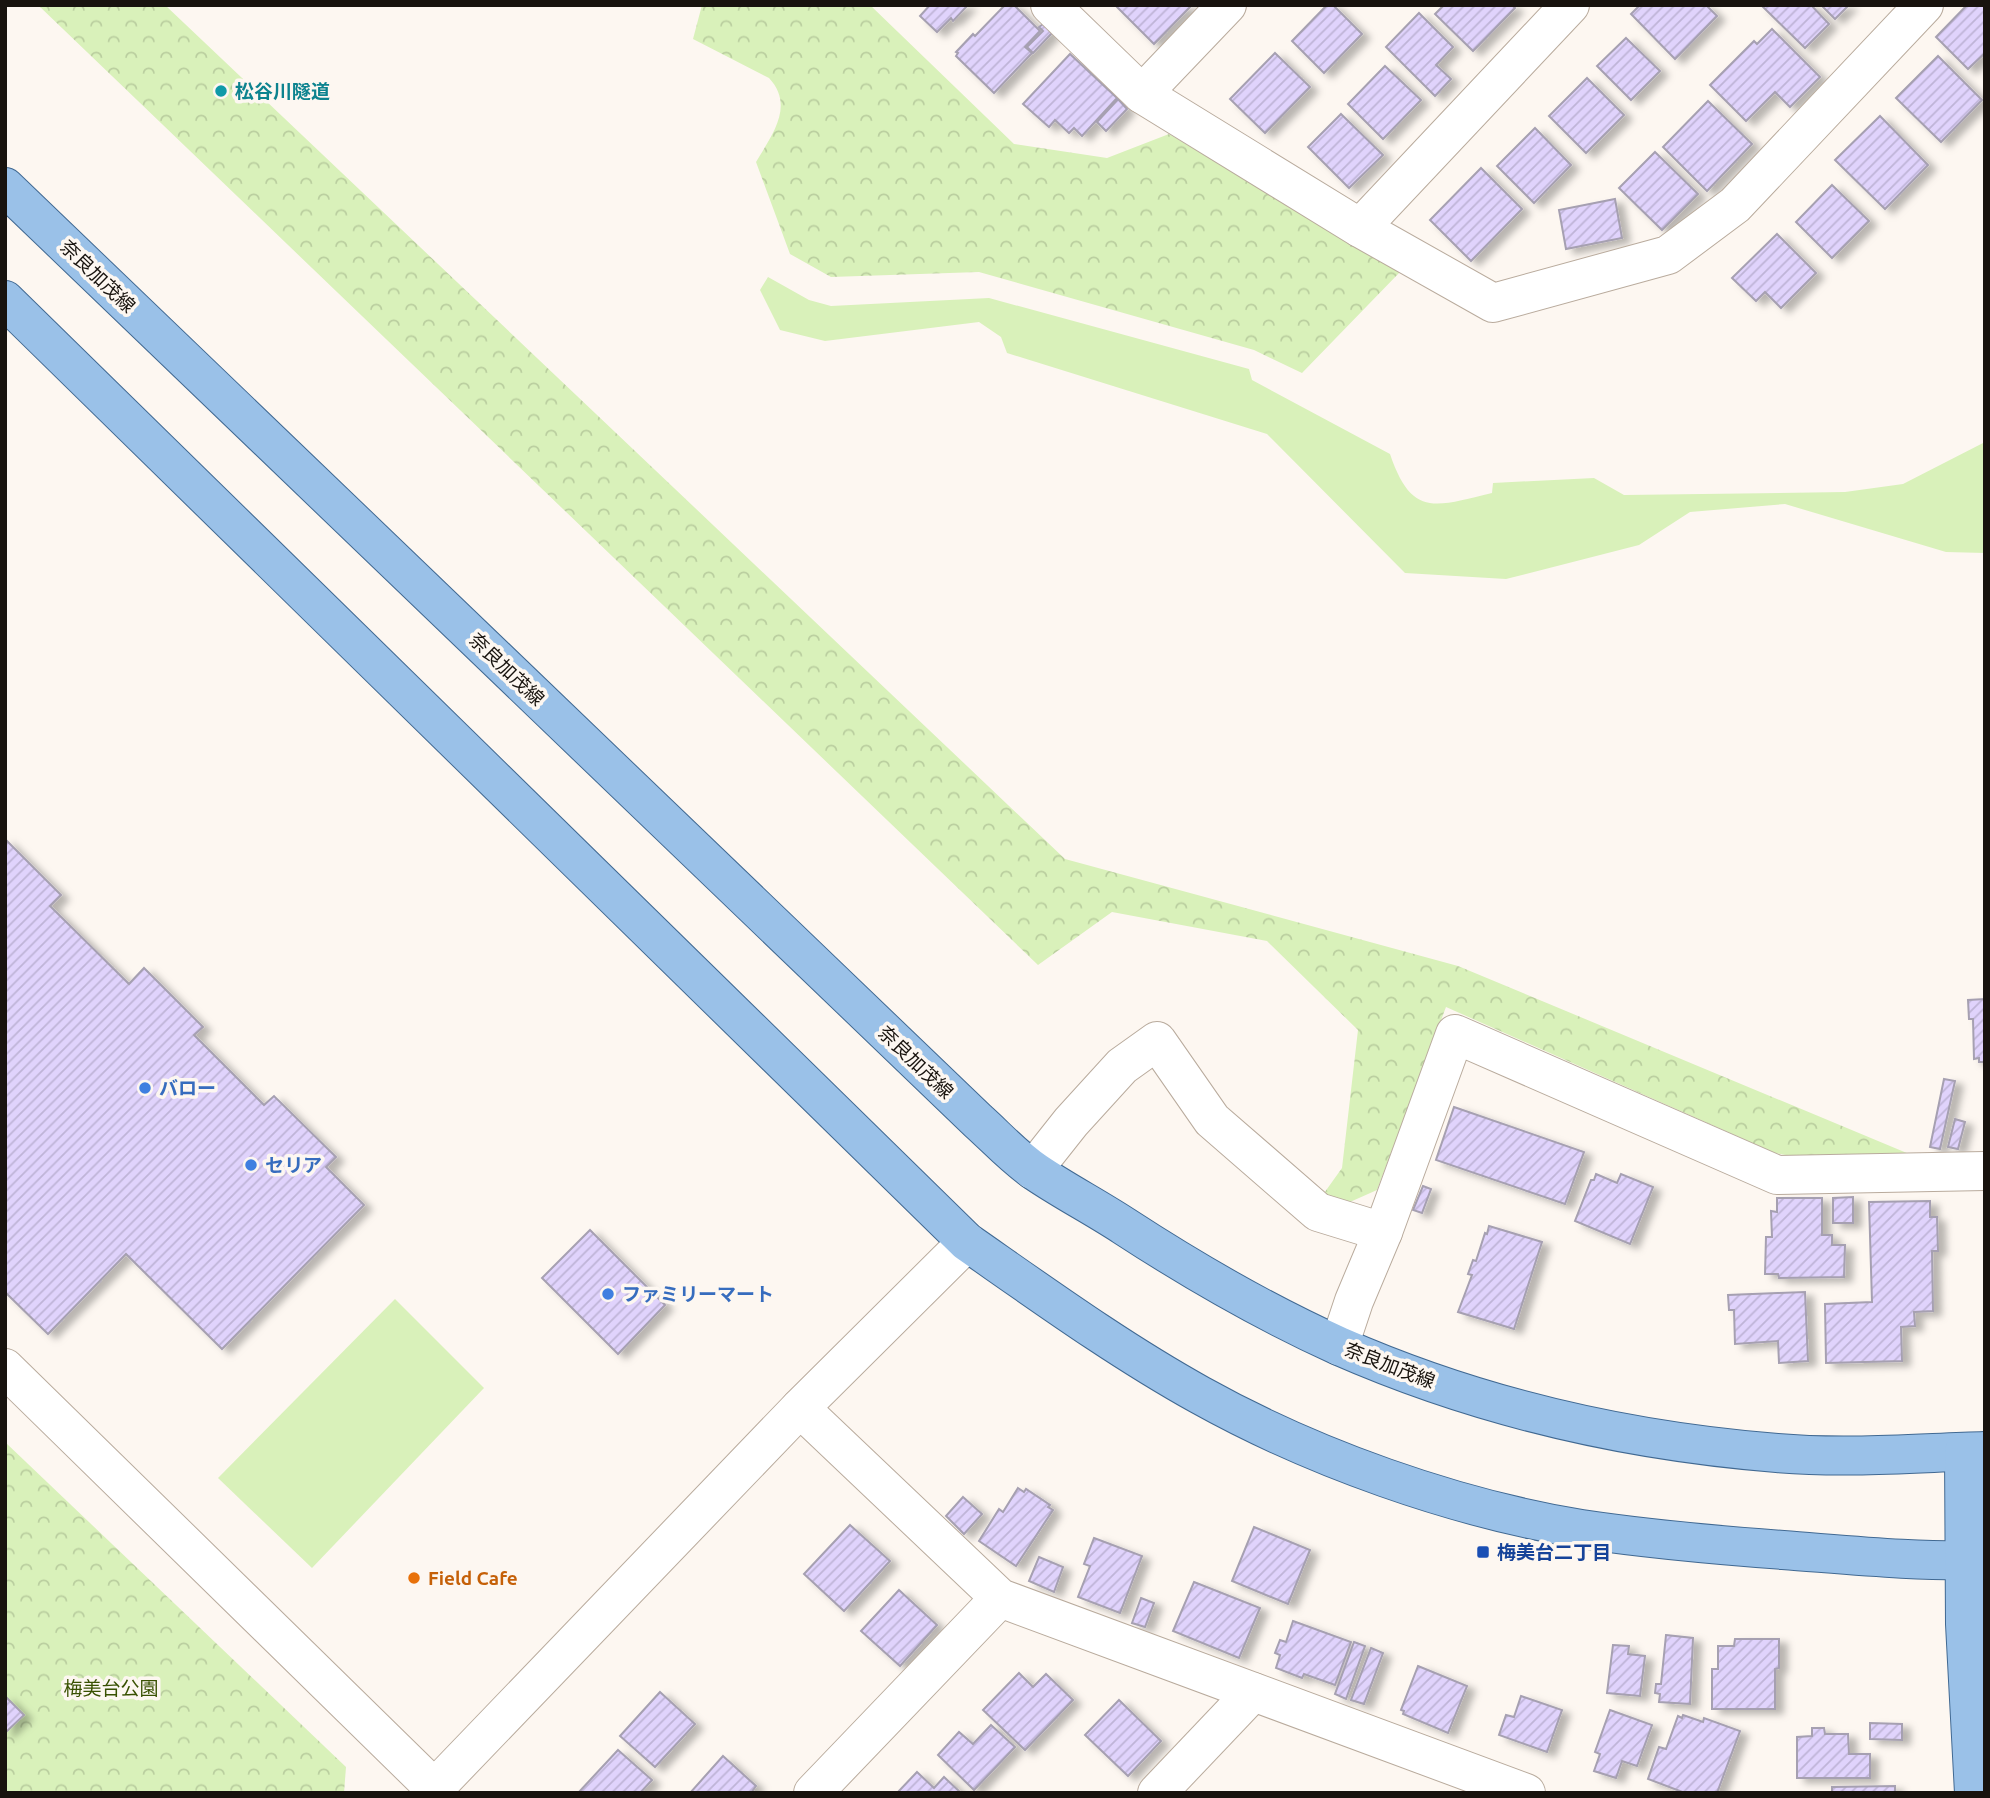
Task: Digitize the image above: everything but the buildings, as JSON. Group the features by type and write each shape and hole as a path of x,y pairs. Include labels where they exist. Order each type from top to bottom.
{"main road":[{"name":"奈良加茂線","path":"5,187 978,1121 1033,1170 1189,1268 1263,1309 1339,1346 1476,1397 1550,1418 1703,1446 1781,1454 1863,1456 1975,1451 1975,1793"},
{"path":"5,300 967,1242 1139,1360 1266,1429 1333,1458 1413,1486 1495,1510 1578,1528 1663,1540 1863,1556 1974,1560"}],"street":[{"path":"1050,5 1142,94 1360,228 1493,303 1668,255 1735,205 1924,5"},
{"path":"1142,94 1227,5"},
{"path":"1360,228 1570,5"},
{"path":"1339,1346 1455,1034 1777,1175 1985,1171"},
{"path":"1033,1170 1071,1122 1122,1066 1157,1041 1212,1119 1318,1212 1383,1232"},
{"path":"5,1368 432,1791 800,1408 967,1242"},
{"path":"800,1408 1000,1598 1509,1790"},
{"path":"813,1793 1000,1598"},
{"path":"1157,1793 1253,1692"}],"green space":[{"path":"38,5 165,5 1065,859 1458,966 1914,1156 1801,1158 1775,1153 1446,1007 1377,1190 1350,1202 1322,1196 1342,1168 1358,1030 1267,941 1112,912 1038,965"},
{"path":"702,5 870,5 1014,144 1107,158 1169,134 1400,272 1302,373 1254,350 979,272 831,277 790,254 756,162 774,131 781,110 777,89 769,78 693,39"},
{"path":"768,277 809,300 831,306 989,298 1249,369 1252,380 1390,454 1407,489 1428,503 1456,502 1492,493 1493,483 1594,478 1624,495 1845,492 1903,484 1985,442 1985,553 1946,552 1785,504 1690,512 1639,545 1506,579 1405,573 1267,434 1007,353 1001,337 979,322 825,341 780,330 760,290"},
{"path":"395,1299 484,1388 312,1568 218,1478"},
{"name":"梅美台公園","path":"5,1442 346,1767 344,1793 5,1793"}],"place":[{"name":"松谷川隧道","path":"221,91"},
{"name":"バロー","path":"145,1088"},
{"name":"セリア","path":"251,1165"},
{"name":"ファミリーマート","path":"608,1294"},
{"name":"梅美台二丁目","path":"1483,1552"},
{"name":"Field Cafe","path":"414,1578"}]}
